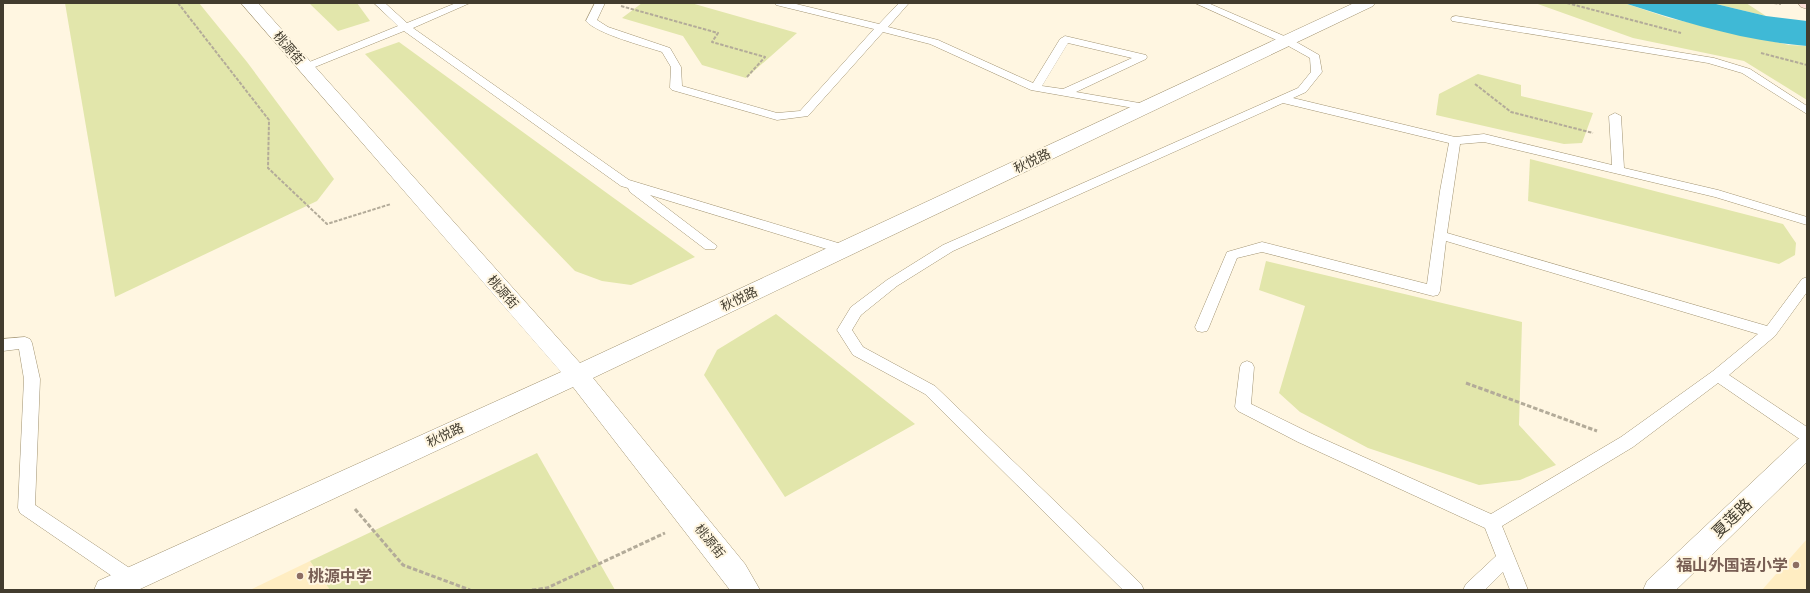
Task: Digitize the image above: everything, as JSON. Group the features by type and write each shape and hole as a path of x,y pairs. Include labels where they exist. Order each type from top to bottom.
{"street":[{"name":"桃源街","path":"249,3 577,375 735,573 746,590"},
{"name":"秋悦路","path":"108,590 577,375 1367,3"},
{"name":"夏莲路","path":"1657,590 1807,446"}],"lane":[{"path":"379,3 405,27 625,183 710,246"},
{"path":"306,67 465,3"},
{"path":"600,3 591,21 604,29 666,50 676,67 676,88 777,117 804,114 904,3"},
{"path":"780,3 934,42 1035,88 1145,108"},
{"path":"1135,590 930,390 858,351 844,330 856,311 892,283 948,248 1302,90 1317,72 1315,57 1287,41 1200,3"},
{"path":"1456,19 1710,60 1746,71 1807,111"},
{"path":"1035,88 1065,39 1142,57 1064,93"},
{"path":"1282,99 1455,141 1484,138 1718,194 1807,221"},
{"path":"1615,116 1618,170"},
{"path":"1202,327 1232,255 1262,247 1433,291 1440,235 1455,141"},
{"path":"625,183 844,249"},
{"path":"1440,235 1770,332"},
{"path":"1492,523 1627,442 1718,375 1770,332 1807,282"},
{"path":"3,345 25,342 32,379 26,508 131,579"},
{"path":"1247,366 1243,407 1278,426 1455,504 1492,523 1508,557 1519,590"},
{"path":"1718,375 1807,435"},
{"path":"1472,590 1508,557"}],"path":[{"path":"178,3 268,120 268,168 327,224 419,196"},
{"path":"616,5 718,33 712,42 765,57 746,78"},
{"path":"1475,84 1511,112 1617,139"},
{"path":"1466,383 1627,442"},
{"path":"335,486 402,565 470,590"},
{"path":"532,590 547,588 693,520"}],"shaded area":[{"name":"福山外国语小学","path":"1807,539 1807,590 1762,590"},
{"name":"桃源中学","path":"310,561 330,590 250,590"}],"green space":[{"path":"65,3 199,3 247,62 334,179 317,201 115,297"},
{"path":"309,3 357,3 370,21 338,31"},
{"path":"642,3 691,3 797,33 746,78 702,65 683,36 622,18"},
{"path":"1535,3 1624,3 1669,18 1789,45 1807,46 1807,100 1744,61 1633,38"},
{"path":"1712,3 1746,3 1766,16"},
{"path":"399,42 695,257 631,285 602,281 575,271 365,54"},
{"path":"1478,74 1521,85 1521,96 1593,113 1582,143 1564,144 1436,115 1439,94"},
{"path":"1530,159 1783,224 1796,243 1795,255 1779,264 1528,201"},
{"path":"1266,261 1522,322 1519,425 1556,465 1520,480 1479,485 1368,448 1300,412 1279,393 1305,306 1259,290"},
{"path":"776,314 915,424 785,497 704,375 717,350"},
{"path":"537,453 615,590 330,590 310,561"}],"water":[{"path":"1624,3 1712,3 1766,16 1807,21 1807,46 1760,40 1714,30"}],"place":[{"name":"福山外国语小学","path":"1796,565"},
{"name":"桃源中学","path":"300,576"}]}
